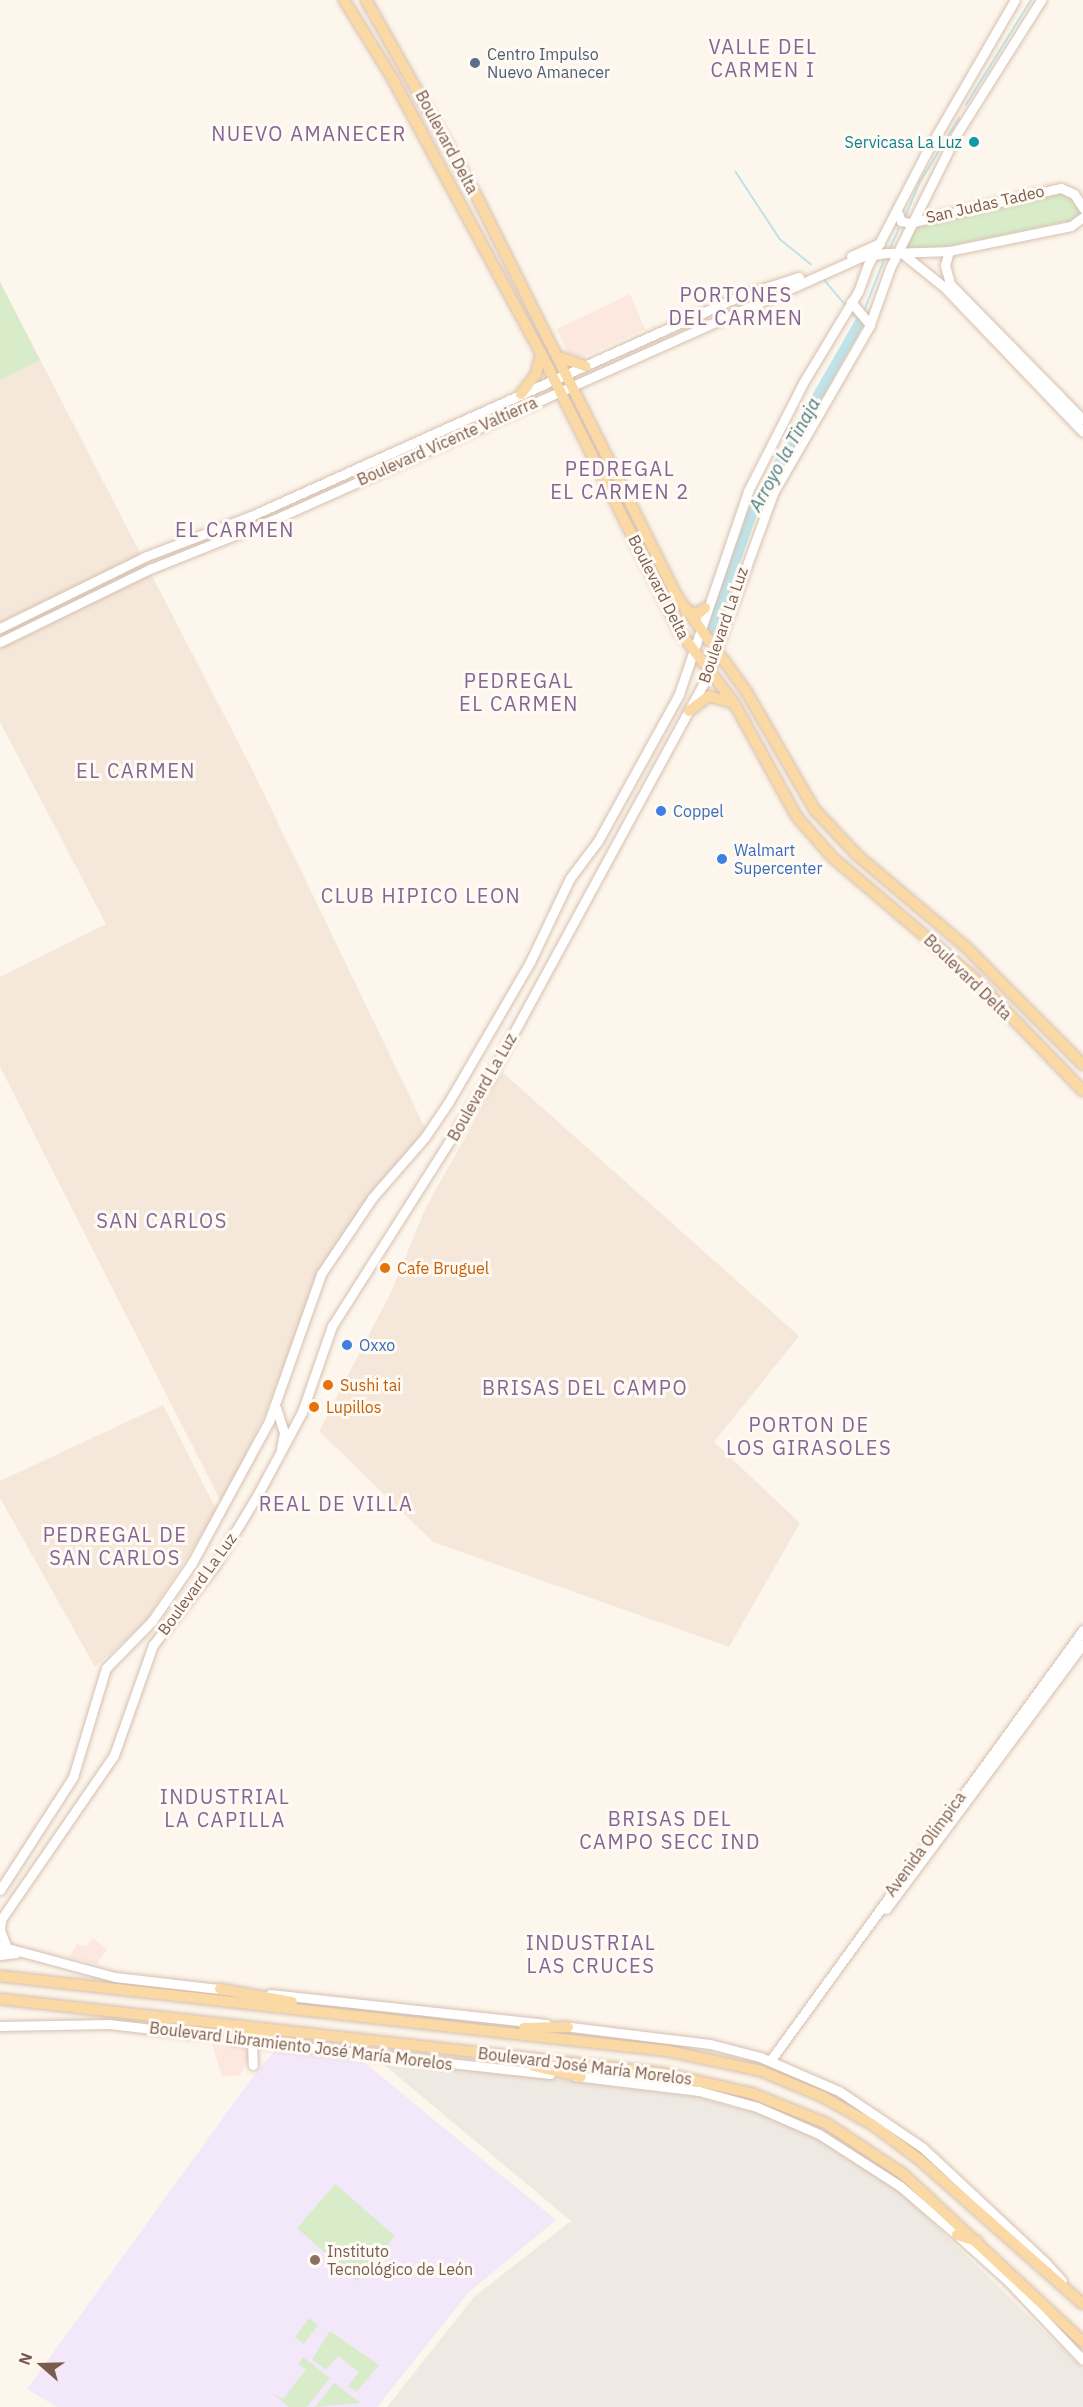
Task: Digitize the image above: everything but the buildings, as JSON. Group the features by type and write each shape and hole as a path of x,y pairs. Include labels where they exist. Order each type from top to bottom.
{"main road":[{"name":"Boulevard Delta","path":"344,0 391,76 541,353 681,632 734,703 805,827 832,857 973,977 1083,1091"},
{"name":"Boulevard Delta","path":"366,0 483,209 686,612 717,649 756,707 814,809 857,855 936,921 1019,998 1083,1065"},
{"name":"Boulevard La Luz","path":"0,1890 73,1777 106,1668 152,1621 208,1536 276,1408 321,1274 374,1195 438,1118 469,1069 534,954 570,878 598,841 672,707 684,683 705,608 748,492 799,390 851,302 873,255 951,110 1015,0"},
{"name":"Boulevard La Luz","path":"1,1920 114,1755 153,1645 224,1552 295,1428 332,1326 487,1082 689,711 710,669 773,492 870,325 913,221 966,117 1041,0"},
{"path":"951,110 966,117"},
{"name":"San Judas Tadeo","path":"913,221 1055,188 1071,190 1083,208"},
{"path":"469,219 480,221 483,209"},
{"path":"919,209 929,217"},
{"path":"897,212 904,223 913,221"},
{"path":"900,254 949,251 1071,226 1083,218"},
{"name":"Boulevard Vicente Valtierra","path":"570,379 585,366 740,296 791,280 880,243"},
{"path":"949,251 945,265 950,284 1083,432"},
{"path":"491,263 497,253 509,260"},
{"path":"900,254 928,271 1083,420"},
{"name":"Boulevard Vicente Valtierra","path":"0,642 150,569 266,523 570,379 824,273 873,255 900,254"},
{"path":"851,302 870,325"},
{"path":"521,394 536,375 541,353"},
{"path":"559,357 585,366"},
{"name":"Boulevard Vicente Valtierra","path":"0,628 141,558 251,516 521,394 557,385"},
{"path":"580,431 591,426"},
{"path":"617,505 629,498"},
{"path":"686,612 699,613 705,608"},
{"path":"689,711 709,696 734,703"},
{"path":"898,912 913,915 910,900"},
{"path":"921,933 925,921 936,921"},
{"path":"276,1408 284,1433 279,1456"},
{"path":"269,1421 280,1422 295,1428"},
{"path":"152,1621 165,1629"},
{"name":"Avenida Olímpica","path":"770,2061 1083,1630"},
{"name":"Avenida Olímpica","path":"786,2068 784,2053 797,2032 1083,1644"},
{"path":"1,1920 2,1950 116,1977 688,2040 770,2061 856,2100 922,2147 1046,2262 1070,2292"},
{"name":"Boulevard José María Morelos","path":"0,1976 455,2026 709,2057 793,2083 845,2108 895,2141 1083,2304"},
{"path":"220,1989 336,2013"},
{"name":"Boulevard José María Morelos","path":"0,1999 678,2075 769,2099 826,2123 868,2148 979,2241 1083,2342"},
{"path":"0,2021 33,2024"},
{"name":"Boulevard Libramiento José María Morelos","path":"0,2026 109,2024 699,2091 794,2121 890,2179 1008,2281 1083,2360"},
{"path":"455,2026 568,2026"},
{"path":"190,2033 347,2039"},
{"path":"252,2042 252,2065"},
{"path":"457,2052 581,2077"},
{"path":"957,2235 979,2241"},
{"path":"997,2258 1008,2281"}],"shaded area":[{"path":"0,282 252,769 427,1132 369,1199 301,1323 265,1414 222,1504 0,1067 0,977 106,924 0,722"},
{"path":"630,294 645,329 583,357 568,354 557,329"},
{"path":"502,1072 799,1336 714,1442 800,1523 729,1647 433,1542 319,1431 391,1292 426,1207"},
{"path":"163,1405 217,1511 146,1621 95,1667 0,1498 0,1481"},
{"path":"93,1938 107,1949 97,1964 69,1957 77,1944 86,1946"},
{"path":"212,2043 248,2047 252,2053 240,2075 222,2077"},
{"name":"Instituto Tecnológico de León","path":"275,2051 365,2063 556,2220 469,2292 377,2407 57,2407 27,2389 259,2068"},
{"path":"376,2058 693,2096 808,2127 897,2188 1083,2369 1083,2407 387,2407 474,2297 571,2221"}],"green space":[{"path":"1060,190 1070,194 1079,206 1081,214 1070,221 946,247 902,250 916,222"},
{"path":"0,282 40,360 0,380"},
{"path":"335,2184 395,2236 357,2281 297,2228"},
{"path":"309,2318 318,2325 304,2344 295,2337"},
{"path":"330,2331 379,2365 357,2392 348,2386 359,2372 338,2356 326,2370 312,2359"},
{"path":"303,2357 330,2378 307,2407 289,2407 272,2393 283,2399 306,2369 298,2364"},
{"path":"334,2383 361,2403 315,2407"}],"waterway":[{"name":"Arroyo la Tinaja","path":"966,105 1031,0"},
{"name":"Arroyo la Tinaja","path":"905,217 920,182 959,118"},
{"path":"736,172 780,239 811,264"},
{"name":"Arroyo la Tinaja","path":"890,248 899,229"},
{"name":"Arroyo la Tinaja","path":"864,311 884,260"},
{"path":"823,278 845,304"},
{"path":"853,314 860,320"},
{"name":"Arroyo la Tinaja","path":"711,630 755,505 860,322"}],"place":[{"name":"Centro Impulso Nuevo Amanecer","path":"475,63"},
{"name":"Servicasa La Luz","path":"974,142"},
{"name":"Coppel","path":"661,811"},
{"name":"Walmart Supercenter","path":"722,859"},
{"name":"Cafe Bruguel","path":"385,1268"},
{"name":"Oxxo","path":"347,1345"},
{"name":"Sushi tai","path":"328,1385"},
{"name":"Lupillos","path":"314,1407"},
{"name":"Instituto Tecnológico de León","path":"315,2260"}],"district":[{"name":"VALLE DEL CARMEN I","path":"763,58"},
{"name":"NUEVO AMANECER","path":"309,133"},
{"name":"PORTONES DEL CARMEN","path":"736,306"},
{"name":"PEDREGAL EL CARMEN 2","path":"620,480"},
{"name":"EL CARMEN","path":"235,529"},
{"name":"PEDREGAL EL CARMEN","path":"519,692"},
{"name":"EL CARMEN","path":"136,770"},
{"name":"CLUB HIPICO LEON","path":"421,895"},
{"name":"SAN CARLOS","path":"162,1220"},
{"name":"BRISAS DEL CAMPO","path":"585,1387"},
{"name":"PORTON DE LOS GIRASOLES","path":"809,1436"},
{"name":"REAL DE VILLA","path":"336,1503"},
{"name":"PEDREGAL DE SAN CARLOS","path":"115,1546"},
{"name":"INDUSTRIAL LA CAPILLA","path":"225,1808"},
{"name":"BRISAS DEL CAMPO SECC IND","path":"670,1830"},
{"name":"INDUSTRIAL LAS CRUCES","path":"591,1954"}]}
